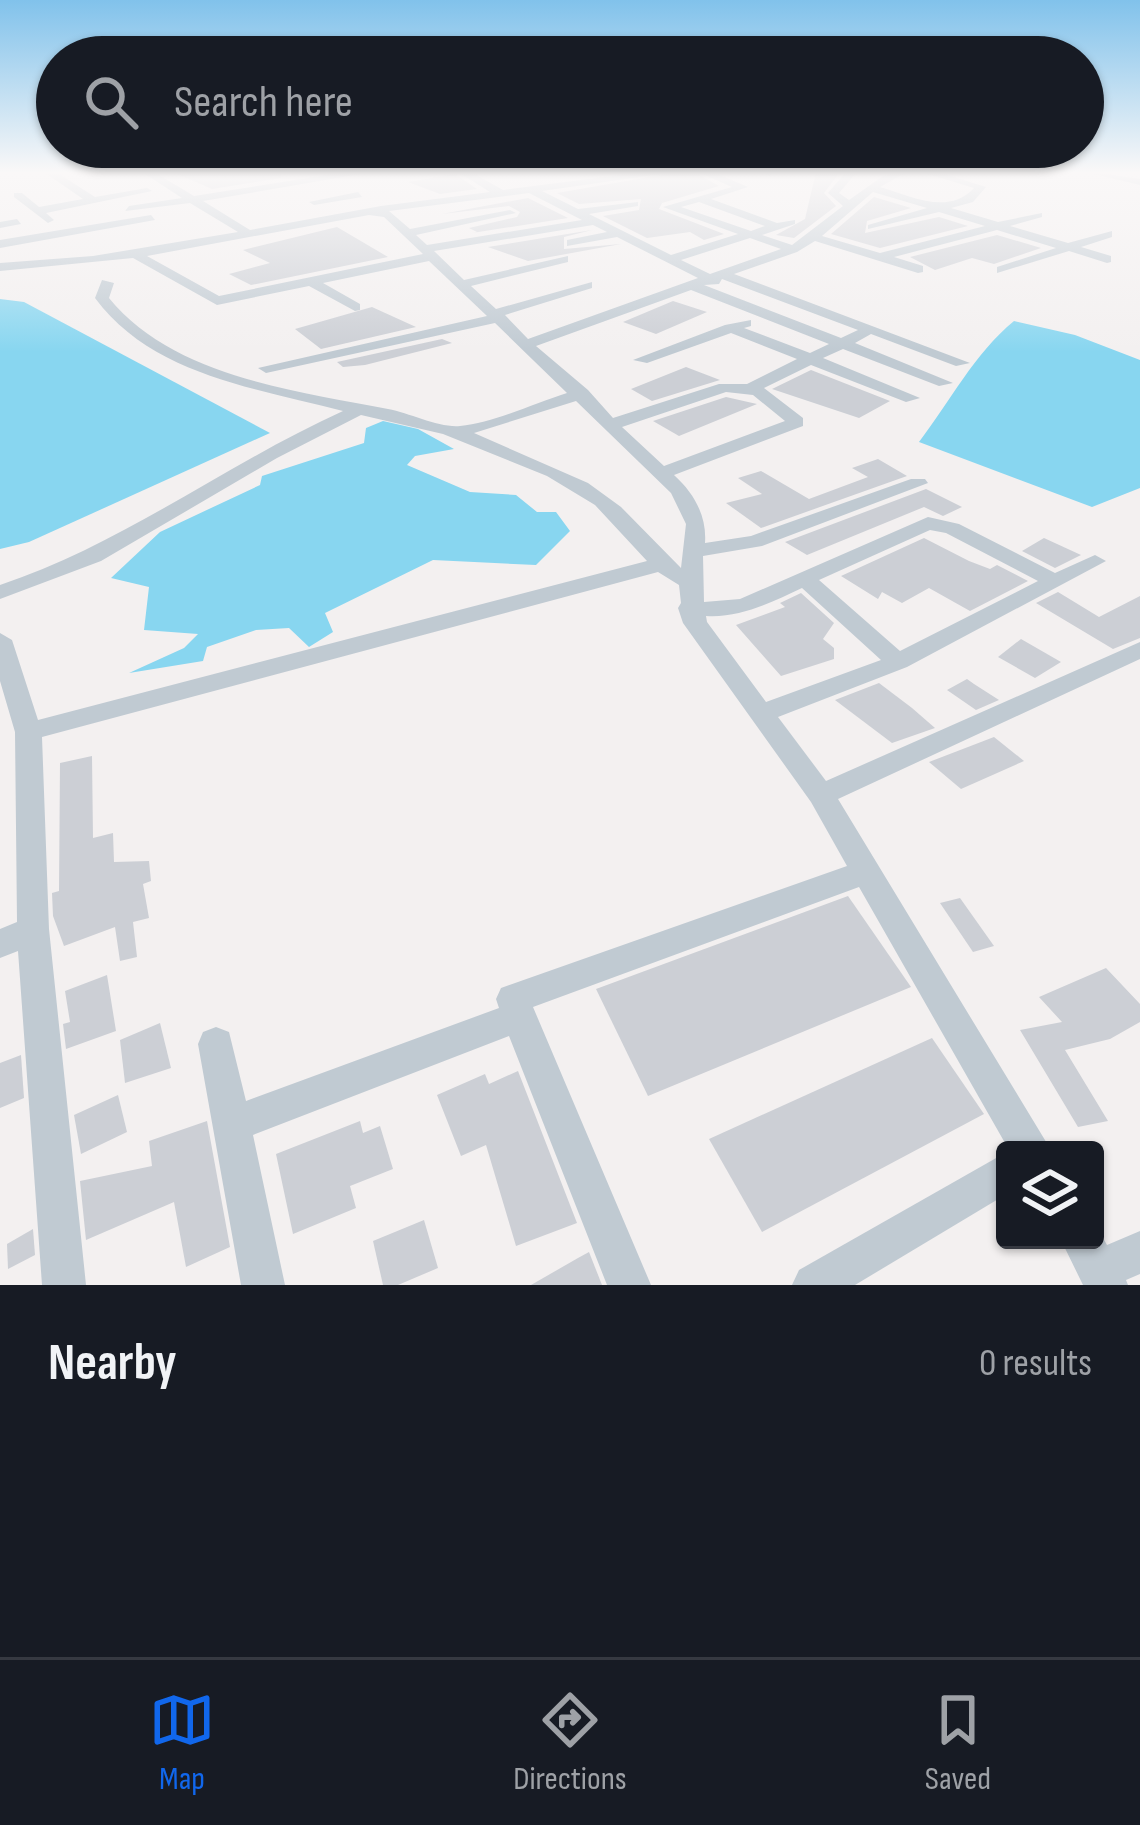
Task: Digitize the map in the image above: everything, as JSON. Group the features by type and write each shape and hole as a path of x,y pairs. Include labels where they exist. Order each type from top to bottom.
{"street":[{"path":"0,244 70,232"},
{"path":"0,267 58,267 240,232"},
{"path":"134,253 217,301 310,280 379,232"},
{"path":"404,232 664,472 691,507 697,551 689,608 868,871 1025,1141"},
{"path":"611,232 668,260 799,302 962,363"},
{"path":"739,232 793,249"},
{"path":"668,260 757,232"},
{"path":"881,257 980,232"},
{"path":"1014,232 1106,259"},
{"path":"822,233 918,269"},
{"path":"527,344 720,278 822,233 904,253"},
{"path":"571,244 615,234"},
{"path":"1002,270 1108,234"},
{"path":"464,284 564,259"},
{"path":"310,280 355,308"},
{"path":"107,283 102,298 114,319 151,344 209,367 456,433 599,498 658,565 690,582"},
{"path":"266,368 497,316 587,285"},
{"path":"696,287 945,383"},
{"path":"640,360 799,302"},
{"path":"730,328 913,398"},
{"path":"753,390 871,329"},
{"path":"613,424 725,387 753,390 796,422 664,472"},
{"path":"456,433 582,394"},
{"path":"0,592 35,582 137,531 359,410"},
{"path":"697,551 755,542 918,483"},
{"path":"689,608 727,610 806,580 921,525 937,523 1054,581"},
{"path":"759,713 898,662 1094,561"},
{"path":"28,732 658,565"},
{"path":"806,580 898,662"},
{"path":"0,640 28,732 33,929 64,1285"},
{"path":"820,795 1140,650"},
{"path":"628,1285 513,999 868,871"},
{"path":"0,944 33,929"},
{"path":"234,1124 519,1016"},
{"path":"216,1044 263,1285"},
{"path":"814,1285 996,1178"},
{"path":"1096,1265 1140,1252"}],"water":[{"path":"0,299 24,302 270,433 29,542 0,549"},
{"path":"1014,321 1075,335 1140,360 1140,488 1092,507 919,442 975,363"},
{"path":"383,421 418,429 454,449 415,456 407,465 470,492 516,495 537,512 556,512 570,531 536,565 433,560 325,613 333,632 309,647 289,628 256,630 207,647 203,661 129,673 184,648 198,634 144,630 149,587 111,578 160,532 260,485 262,476 364,443 366,428"}],"building":[{"path":"317,232 345,232 388,257 251,285 229,274 270,263 243,250"},
{"path":"580,232 584,232 564,237 564,249 621,244 528,261 488,247"},
{"path":"635,232 719,232 724,234 704,240 690,232 647,238"},
{"path":"781,232 802,232 794,238 776,235"},
{"path":"833,232 944,232 880,248"},
{"path":"997,235 1041,248 994,264 972,258 935,270 910,257"},
{"path":"673,301 707,312 656,334 623,322"},
{"path":"372,307 416,327 321,349 295,329"},
{"path":"442,339 452,343 365,365 343,367 337,362"},
{"path":"686,367 720,380 652,401 631,389"},
{"path":"811,370 890,401 859,418 772,389"},
{"path":"726,397 757,404 679,436 653,421"},
{"path":"878,459 907,476 761,528 726,503 762,494 738,478 761,471 809,499 868,477 852,468"},
{"path":"926,489 962,507 943,516 924,507 807,555 785,542"},
{"path":"924,538 969,561 990,569 997,565 1028,581 970,611 929,588 902,603 882,592 878,599 841,576"},
{"path":"1044,538 1081,555 1055,568 1022,551"},
{"path":"1058,592 1099,617 1140,596 1140,638 1113,649 1036,603"},
{"path":"801,593 834,623 823,639 834,648 834,659 781,676 736,625 785,607 780,603"},
{"path":"1021,639 1061,662 1035,678 998,657"},
{"path":"967,679 999,700 976,710 947,690"},
{"path":"879,683 935,728 892,743 835,700"},
{"path":"994,737 1024,761 961,789 929,762"},
{"path":"92,756 93,838 113,833 114,862 149,861 151,881 143,884 149,918 133,922 137,957 120,961 115,927 64,946 53,916 52,893 59,891 60,763"},
{"path":"848,896 911,987 648,1096 596,989"},
{"path":"960,898 994,946 973,952 940,903"},
{"path":"1106,968 1140,1004 1140,1022 1110,1039 1065,1050 1108,1121 1078,1127 1020,1030 1062,1022 1039,997"},
{"path":"107,975 116,1031 66,1049 63,1024 70,1022 65,991"},
{"path":"160,1023 171,1068 125,1083 120,1040"},
{"path":"932,1038 984,1114 762,1232 709,1139"},
{"path":"21,1055 24,1098 0,1108 0,1063"},
{"path":"518,1071 577,1223 516,1246 486,1145 461,1156 437,1095 485,1074 489,1084"},
{"path":"118,1095 127,1132 81,1154 74,1115"},
{"path":"207,1121 230,1247 186,1267 174,1202 86,1240 80,1181 152,1166 149,1141"},
{"path":"360,1121 363,1133 380,1126 393,1169 350,1186 356,1208 293,1234 276,1154"},
{"path":"424,1220 438,1268 398,1285 383,1285 373,1241"},
{"path":"33,1229 35,1255 8,1269 7,1244"},
{"path":"589,1252 602,1285 531,1285 578,1258"}]}
